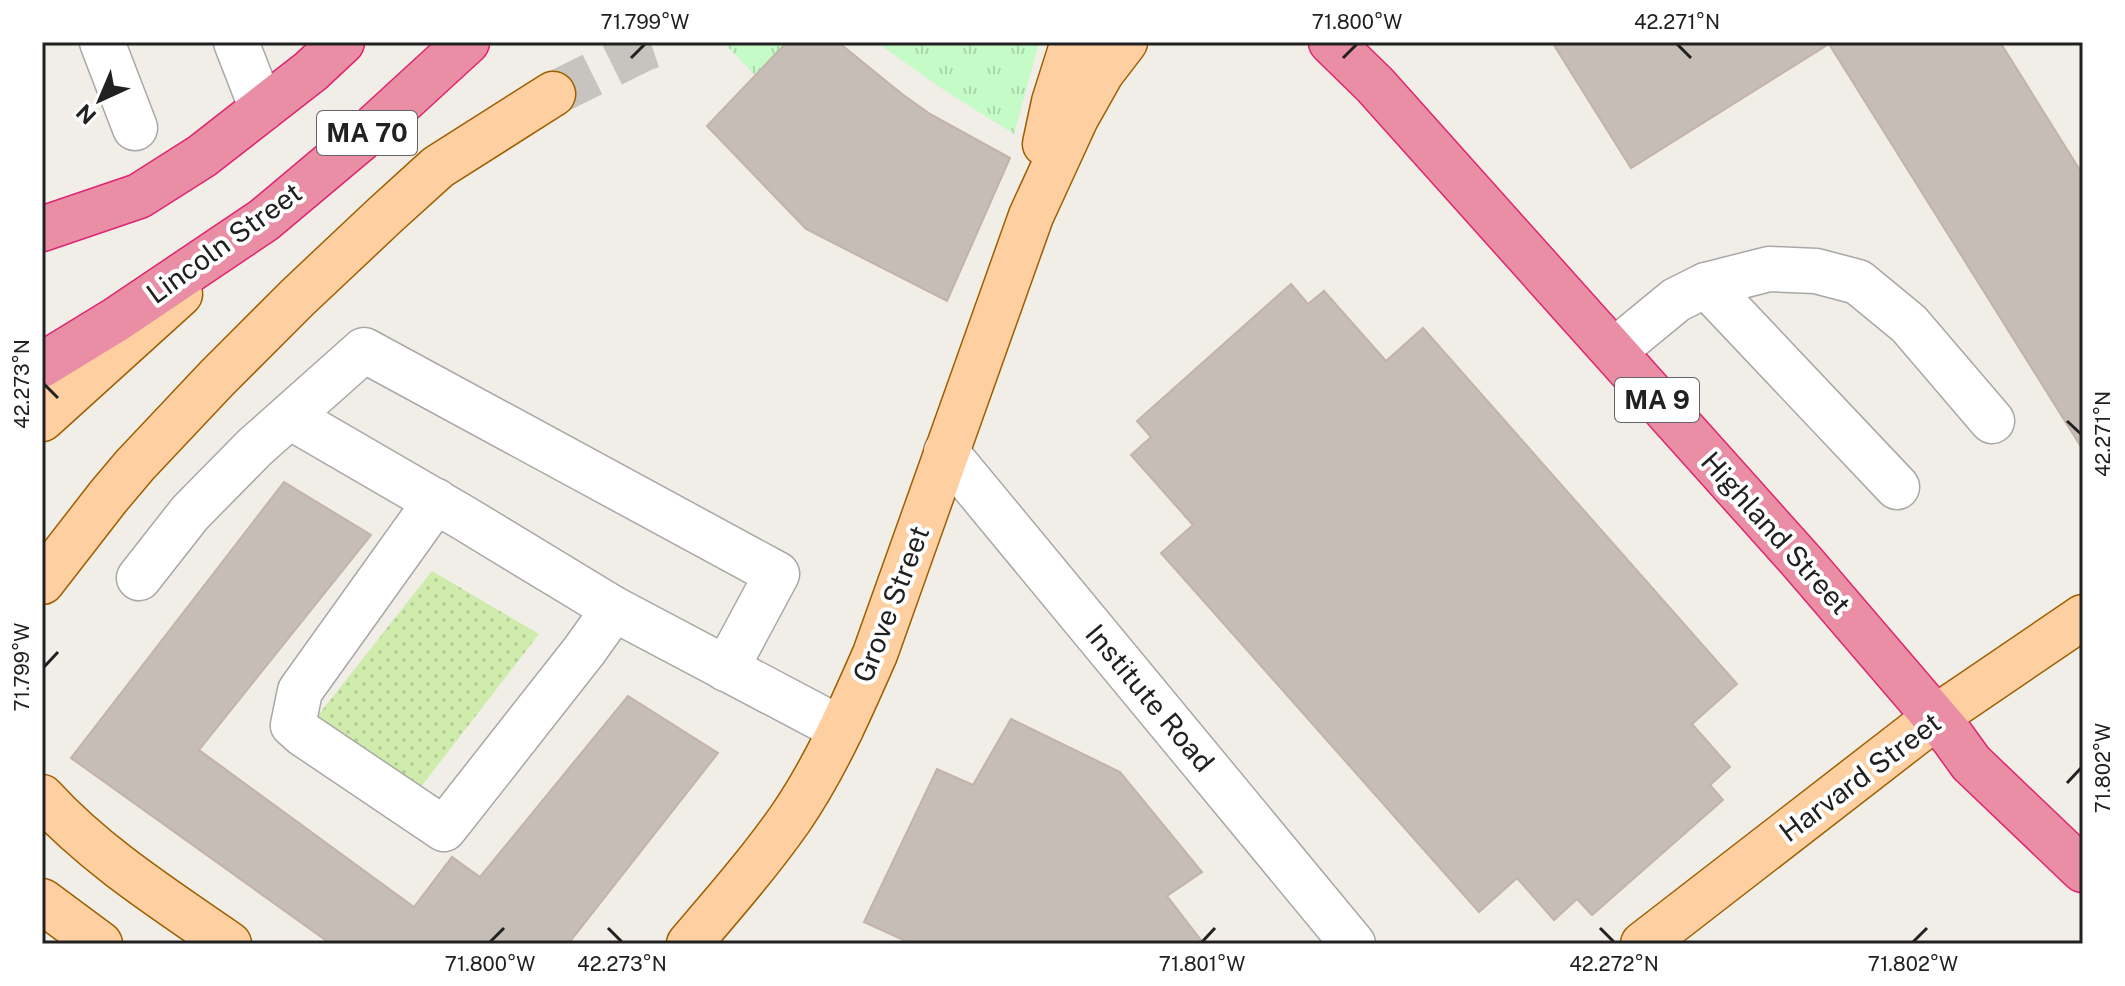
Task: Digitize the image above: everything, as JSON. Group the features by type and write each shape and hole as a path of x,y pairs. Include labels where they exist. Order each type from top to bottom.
{"highway":[{"name":"MA 70","path":"42,229 139,196 202,156 311,71 342,42"},
{"name":"Lincoln Street","path":"42,365 117,319 264,220 370,131 467,42"},
{"name":"Highland Street","path":"1331,42 1375,85 1803,563 1936,717 1971,763 2083,870"},
{"name":"Highland Street","path":"1343,42 1375,85"}],"main road":[{"name":"Grove Street","path":"1027,228 1054,102 1073,42"},
{"name":"Grove Street","path":"695,942 790,819 841,729 875,654 1027,228 1076,118 1102,72 1125,42"},
{"path":"1363,42 1375,85"},
{"path":"42,582 135,465 308,287 438,167 553,94"},
{"path":"42,248 139,196"},
{"path":"42,419 264,220"},
{"name":"Harvard Street","path":"1643,944 1936,717 2083,617"},
{"path":"42,797 64,821 124,871 229,944"},
{"path":"44,904 100,944"}],"street":[{"path":"102,42 135,128"},
{"path":"236,42 262,109"},
{"path":"1614,351 1676,300 1706,285 1769,269 1816,271 1858,282 1909,324 1992,421"},
{"path":"1706,285 1897,487"},
{"path":"139,578 190,513 255,447 364,350 777,574 726,669"},
{"path":"290,417 614,609 841,729"},
{"name":"Institute Road","path":"946,452 1353,944"},
{"path":"436,501 300,691 293,725 444,829 614,609"}],"green space":[{"path":"723,42 790,42 755,75"},
{"path":"876,42 1039,42 1014,134 944,90"},
{"path":"432,571 539,634 417,792 316,718"}],"building":[{"path":"787,42 838,42 930,114 1010,158 947,301 806,229 707,126"},
{"path":"1552,42 2000,42 2083,175 2083,450 1829,44 1631,168"},
{"path":"1291,284 1308,304 1324,291 1386,361 1423,328 1737,684 1692,724 1730,767 1710,785 1723,800 1592,915 1577,899 1554,920 1517,878 1479,912 1161,553 1193,525 1131,455 1151,437 1137,421"},
{"path":"284,482 371,535 199,750 414,907 452,857 480,877 628,696 718,753 568,944 331,944 71,758"},
{"path":"1011,719 1120,772 1202,872 1167,896 1204,944 912,944 864,922 937,769 973,785"}],"tunnel":[{"path":"553,94 644,49 665,42"}]}
